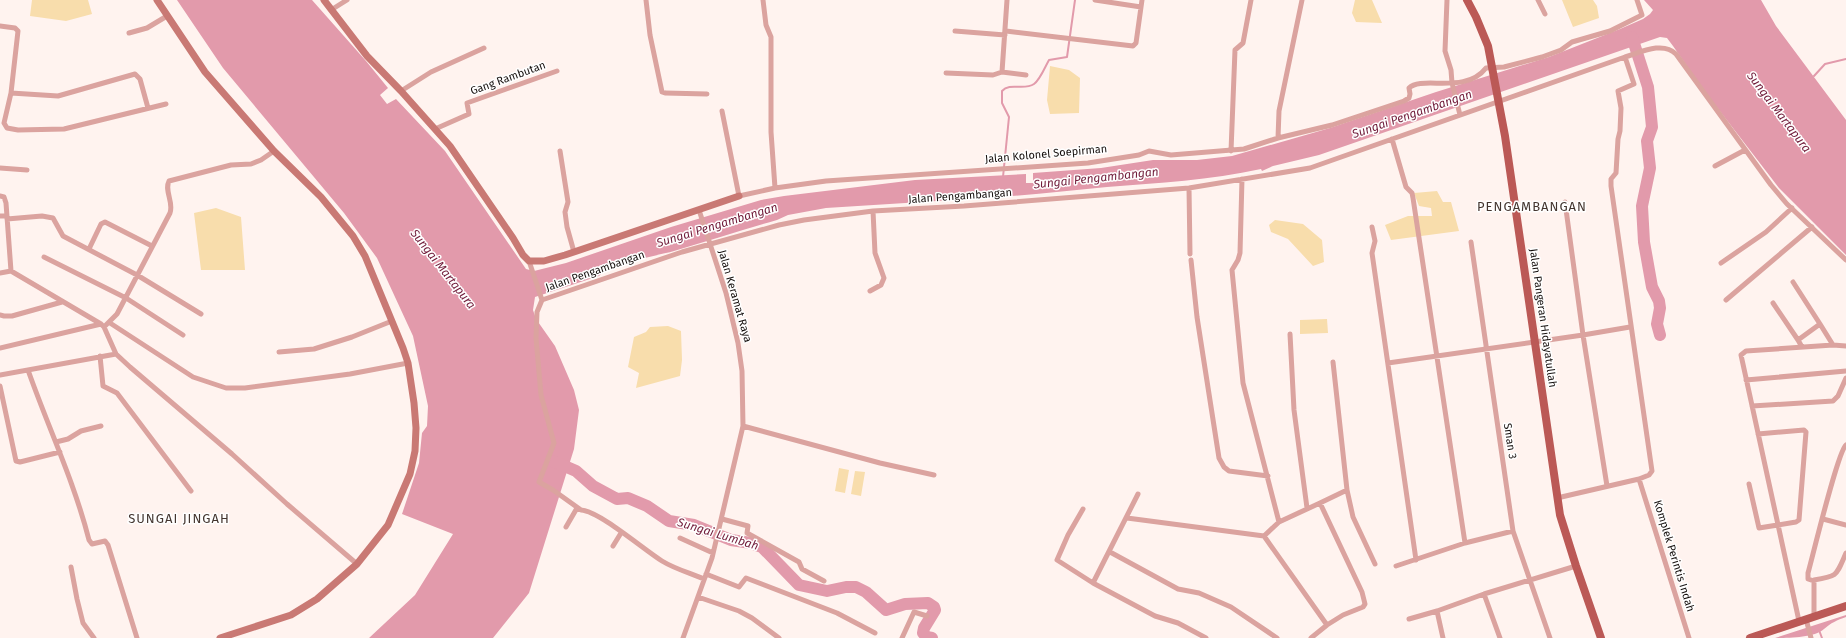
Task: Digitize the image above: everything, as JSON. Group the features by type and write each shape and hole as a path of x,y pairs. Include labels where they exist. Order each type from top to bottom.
{"main road":[{"name":"Jalan Pangeran Hidayatullah","path":"1467,0 1488,46 1498,99 1560,515 1601,638"},
{"path":"1750,638 1806,621 1846,606"}],"street":[{"path":"157,0 198,63 274,151 313,189 353,236 365,256 408,363 415,415 415,451 413,466 388,525 357,564 317,599 291,615 220,638"},
{"path":"324,0 367,56 435,129 463,164 523,255 529,261 542,299 537,312 536,338 541,395 554,443 539,482 581,510 586,510 603,520 663,562 739,587 746,578 837,614 875,633"},
{"path":"331,10 347,0"},
{"path":"646,0 650,35 662,92 707,94"},
{"path":"763,0 766,24 771,37 771,137 775,188"},
{"path":"1002,72 1006,33 1007,0"},
{"path":"1095,0 1141,7"},
{"path":"955,31 1006,33 1133,46 1136,43 1142,0"},
{"path":"1231,151 1231,114 1235,50 1243,43 1251,0"},
{"path":"1278,138 1278,123 1281,104 1302,0"},
{"path":"1446,0 1445,51 1451,70 1452,85 1460,115"},
{"path":"1538,0 1545,14"},
{"path":"1492,70 1560,50 1572,42 1614,29 1642,15 1637,0"},
{"path":"129,33 147,28 167,16"},
{"path":"0,26 16,28 18,31 11,93 4,123 6,127 13,130 64,129 166,104"},
{"name":"Jalan Pengambangan","path":"542,299 709,243 804,220 873,212 1188,188 1317,166 1460,115 1498,99 1641,52 1666,47 1671,50 1771,185 1792,208 1846,260"},
{"path":"401,91 431,72 484,48"},
{"path":"1557,498 1639,479 1649,475 1652,471 1647,426 1630,326 1611,186 1612,177 1616,173 1618,138 1622,108 1618,91 1634,84 1625,57"},
{"name":"Jalan Kolonel Soepirman","path":"529,261 544,261 700,213 739,196 775,188 826,181 1088,163 1139,155 1149,151 1171,155 1244,149 1278,138 1332,125 1404,101 1409,98 1409,88 1411,86 1429,83 1452,85 1474,78 1481,74 1485,68 1492,70"},
{"name":"Gang Rambutan","path":"435,129 469,114 467,103 557,71"},
{"path":"946,73 993,75 1002,72 1026,75"},
{"path":"11,93 58,96 135,74 140,79 148,108"},
{"path":"722,111 739,196"},
{"path":"1392,139 1406,187 1412,193 1413,198 1465,543"},
{"path":"1715,166 1745,150"},
{"path":"0,348 103,326 110,323 126,298 171,211 172,205 167,184 170,180 231,165 251,164 258,162 274,151"},
{"path":"560,151 568,202 565,212 566,220 574,252"},
{"path":"0,168 27,170"},
{"path":"1242,179 1240,253 1232,270 1243,383 1279,522"},
{"path":"1188,188 1190,254"},
{"path":"0,196 5,200 11,271"},
{"path":"1565,202 1583,335 1607,486"},
{"path":"1721,263 1766,232 1792,208"},
{"path":"870,291 881,285 884,278 875,253 873,212"},
{"name":"Jalan Keramat Raya","path":"683,638 717,539 743,426 742,371 738,343 726,293 700,213"},
{"path":"0,216 6,218 51,217 55,220 62,236 137,275 201,314"},
{"path":"88,249 101,224 105,222 152,246"},
{"path":"1372,227 1375,243 1372,253 1416,560"},
{"path":"1726,300 1812,227"},
{"name":"Sman 3","path":"1471,242 1513,531 1531,579 1550,638"},
{"path":"44,257 126,298 183,336"},
{"path":"1191,260 1197,316 1219,458 1224,467 1229,471 1268,476"},
{"path":"0,273 11,271 103,326 116,354 357,564"},
{"path":"1793,282 1833,345"},
{"path":"0,314 4,316 12,316 62,302"},
{"path":"1773,303 1802,346"},
{"path":"279,352 314,349 352,337 392,321"},
{"path":"110,323 193,377 226,388 246,388 350,374 408,363"},
{"path":"1798,340 1820,324"},
{"path":"1388,363 1583,335 1630,326"},
{"path":"1290,334 1294,410 1307,508"},
{"path":"1811,638 1778,524 1741,357 1744,352 1802,346 1846,346"},
{"path":"0,375 116,354"},
{"path":"100,356 103,386 117,393 191,491"},
{"path":"1332,362 1346,490 1353,518 1375,564"},
{"path":"28,370 74,488 89,540 92,544 105,541 108,544 137,638"},
{"path":"1746,380 1846,371"},
{"path":"1752,406 1833,401 1838,396 1846,378"},
{"path":"0,386 16,461 20,462 60,452"},
{"path":"56,442 81,431 101,426"},
{"path":"743,426 880,463 934,475"},
{"path":"1749,484 1759,528 1796,522 1800,518 1807,434 1804,430 1758,434"},
{"path":"1846,445 1842,450 1834,473 1808,573 1808,579 1814,580 1832,577 1838,572 1846,553"},
{"name":"Komplek Perintis Indah","path":"1639,479 1689,638"},
{"path":"1264,536 1279,522 1346,490"},
{"path":"1093,583 1138,494"},
{"path":"1311,638 1327,625 1343,615 1363,607 1365,604 1362,592 1320,503"},
{"path":"566,527 578,508"},
{"path":"1083,509 1068,535 1057,560 1093,583 1155,616 1178,623 1206,638"},
{"path":"1127,518 1264,536 1327,625"},
{"path":"722,519 748,526 747,533 799,562 802,569 824,581"},
{"path":"1823,519 1846,525"},
{"path":"1396,566 1465,543 1513,531"},
{"path":"613,546 621,533"},
{"path":"680,538 713,552"},
{"path":"1110,552 1178,589 1199,593 1231,607 1277,638"},
{"path":"1409,619 1531,579 1576,566"},
{"path":"71,567 83,623 94,638"},
{"path":"1806,621 1814,580"},
{"path":"1484,594 1500,638"},
{"path":"698,597 739,611 752,618 779,638"},
{"path":"1437,611 1443,638"},
{"path":"902,638 914,612 926,616"}],"shaded area":[{"path":"32,0 88,0 92,14 66,21 30,16"},
{"path":"1355,0 1372,0 1382,23 1356,22 1352,13"},
{"path":"1562,0 1593,0 1597,6 1599,18 1573,27"},
{"path":"1050,66 1069,70 1080,78 1079,113 1050,114 1047,100"},
{"path":"1437,191 1443,202 1451,202 1459,231 1391,240 1385,225 1408,216 1432,216 1431,208 1419,206 1414,193"},
{"path":"216,208 241,217 245,270 201,270 194,213"},
{"path":"1275,220 1303,224 1322,240 1324,262 1313,266 1288,239 1271,232 1269,225"},
{"path":"1327,319 1328,333 1300,334 1300,320"},
{"path":"668,326 681,331 682,360 680,376 636,388 639,373 628,367 634,337 646,332 650,327"},
{"path":"839,468 849,470 845,493 835,491"},
{"path":"855,471 865,472 861,496 851,494"}],"water":[{"path":"177,0 312,0 388,88 380,95 387,104 396,99 445,151 526,269 534,271 566,263 671,227 761,200 784,196 915,180 1026,174 1026,183 1033,183 1033,173 1101,168 1153,160 1197,160 1232,156 1330,128 1436,92 1549,57 1643,19 1653,10 1644,0 1761,0 1776,26 1846,120 1846,255 1779,188 1706,93 1667,38 1660,37 1319,155 1273,166 1262,171 1261,169 1184,181 1012,196 980,198 980,193 969,193 969,199 826,208 788,215 777,220 674,251 614,267 605,271 599,276 535,297 533,310 536,319 555,346 574,390 579,410 574,449 529,593 493,638 369,638 415,595 453,534 402,514 419,463 422,433 427,426 428,406 413,336 377,258 344,213 223,68"},
{"path":"1846,615 1846,617 1834,622 1820,632 1808,636 1775,638"}],"waterway":[{"path":"1003,177 1009,117 1002,103 1002,91 1009,87 1026,87 1034,84 1049,60 1067,57 1075,0"},
{"path":"1632,37 1648,87 1652,127 1647,141 1650,168 1642,206 1644,242 1652,287 1659,301 1660,308 1657,324 1660,335"},
{"path":"1814,76 1825,64 1846,59"},
{"name":"Sungai Lumbah","path":"553,461 576,471 593,486 617,499 628,498 647,506 669,521 694,525 731,540 751,543 762,547 799,585 827,591 846,587 856,587 866,592 886,610 905,604 928,603 934,607 935,610 924,628 923,633 927,637 932,638"},
{"path":"1819,630 1822,638"}],"district":[{"name":"PENGAMBANGAN","path":"1532,206"},
{"name":"SUNGAI JINGAH","path":"179,518"}],"water label":[{"name":"Sungai Martapura","path":"1779,112"},
{"name":"Sungai Pengambangan","path":"1412,114"},
{"name":"Sungai Pengambangan","path":"1096,178"},
{"name":"Sungai Pengambangan","path":"717,225"},
{"name":"Sungai Martapura","path":"443,269"}]}
